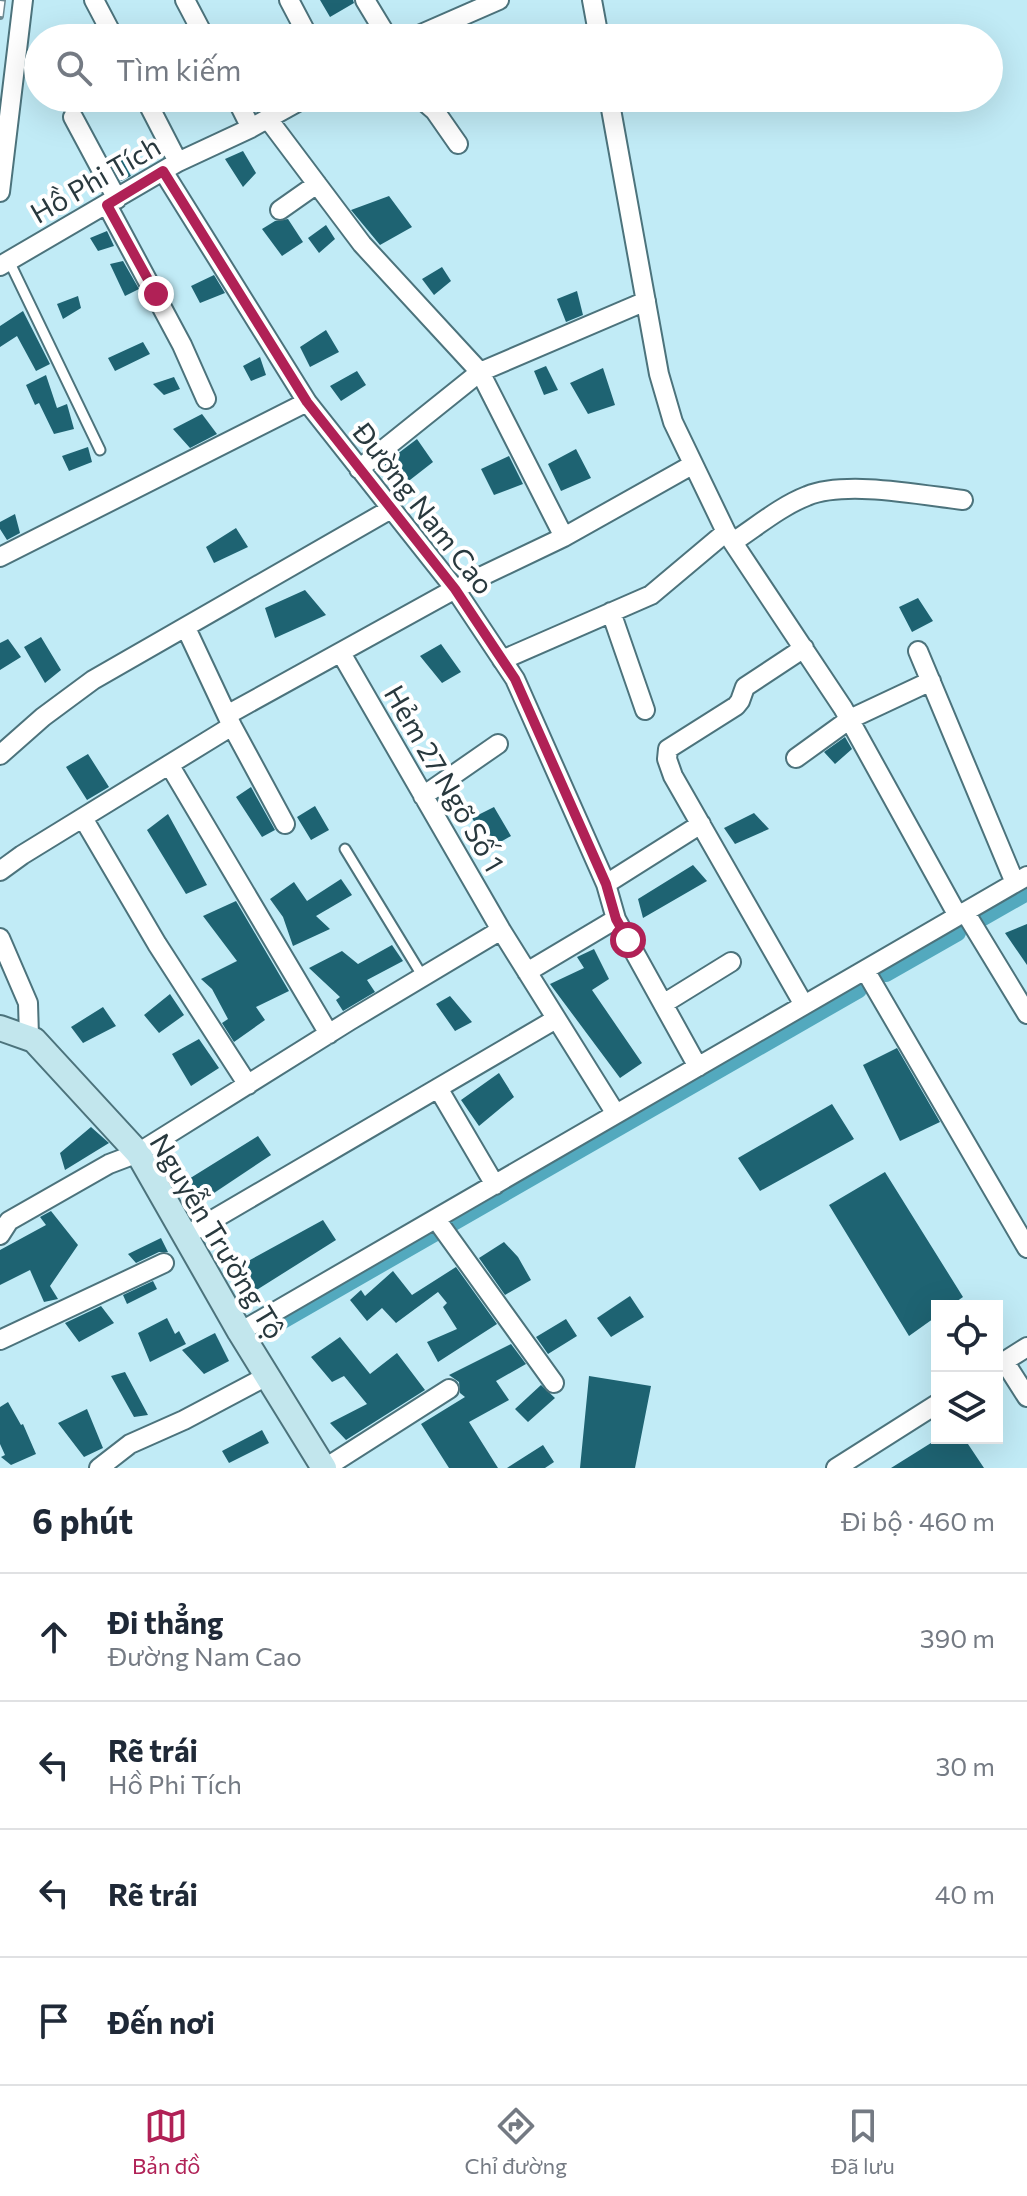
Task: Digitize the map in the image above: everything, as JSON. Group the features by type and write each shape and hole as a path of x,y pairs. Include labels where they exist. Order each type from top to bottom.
{"main road":[{"path":"0,1028 29,1036"},
{"name":"Nguyễn Trường Tộ","path":"29,1036 138,1153 240,1332 324,1468"}],"street":[{"path":"0,192 23,0"},
{"path":"94,0 107,24"},
{"path":"185,0 198,24"},
{"path":"289,0 302,24"},
{"path":"365,0 380,24"},
{"path":"444,24 499,0"},
{"path":"592,0 596,24"},
{"name":"Đường Nam Cao","path":"150,112 171,167 307,402 455,589 515,679 606,884 616,919 698,1067"},
{"path":"243,112 251,128"},
{"name":"Hồ Phi Tích","path":"5,264 171,167 280,112"},
{"path":"436,112 458,144"},
{"path":"612,112 659,374 673,422 692,465 729,537 850,719 962,914 1027,1014"},
{"path":"73,117 206,399"},
{"path":"268,119 362,244 480,372 564,537"},
{"path":"280,210 317,184"},
{"path":"359,469 480,372 646,301"},
{"path":"0,557 307,402"},
{"path":"0,871 170,766 230,720 341,653 455,589 564,537 692,465"},
{"path":"502,660 651,595 729,537 802,498 817,493 872,490 963,500"},
{"path":"0,755 43,717 93,680 391,509"},
{"path":"611,612 645,710"},
{"path":"186,628 285,824"},
{"path":"804,648 745,687 736,706 668,749 667,759 673,776 804,1005"},
{"path":"240,1332 1021,880 918,651"},
{"name":"Hẻm 27 Ngõ Số 1","path":"341,653 501,930 616,1114"},
{"path":"796,758 850,719 931,681"},
{"path":"423,796 498,744"},
{"path":"170,766 329,1034"},
{"path":"83,818 157,944 248,1085"},
{"path":"606,884 701,824"},
{"path":"527,972 616,919"},
{"path":"0,1235 9,1221 109,1164 138,1153 501,930"},
{"path":"0,938 28,1003 29,1036"},
{"path":"663,1004 731,962"},
{"path":"865,970 1027,1248"},
{"path":"185,1236 556,1019"},
{"path":"438,1088 495,1185"},
{"path":"436,1219 554,1383"},
{"path":"0,1340 164,1263"},
{"path":"1003,1362 1027,1347"},
{"path":"1003,1366 1027,1397"},
{"path":"99,1468 130,1444 184,1420 267,1376"},
{"path":"324,1468 449,1389"},
{"path":"842,1466 931,1408"}],"lane":[{"path":"5,264 100,450"},
{"path":"345,849 423,977"}],"building":[{"path":"320,0 353,0 354,3 330,17"},
{"path":"243,151 256,173 243,187 225,159"},
{"path":"119,154 131,176 121,181 110,160"},
{"path":"389,196 412,227 380,245 351,210"},
{"path":"288,219 303,242 282,256 262,229 275,221"},
{"path":"326,225 335,239 319,253 308,238"},
{"path":"107,231 114,246 98,251 90,238"},
{"path":"123,261 139,289 125,296 110,264"},
{"path":"442,267 451,281 434,295 422,279"},
{"path":"214,275 225,293 200,303 191,286"},
{"path":"577,291 583,315 566,322 557,299"},
{"path":"78,296 81,308 63,319 57,304"},
{"path":"23,311 50,364 36,371 17,336 0,347 0,326"},
{"path":"326,330 339,352 310,367 300,347"},
{"path":"143,342 150,354 115,371 108,358"},
{"path":"260,357 266,375 251,381 243,366"},
{"path":"546,366 558,390 544,395 534,371"},
{"path":"603,368 615,405 588,414 570,383"},
{"path":"357,371 366,385 341,401 330,386"},
{"path":"46,375 57,408 67,404 74,429 54,434 39,403 35,405 26,385"},
{"path":"174,377 180,389 164,395 153,384"},
{"path":"202,414 217,434 190,448 173,429"},
{"path":"417,439 433,462 401,487 384,464"},
{"path":"88,447 92,462 69,471 62,456"},
{"path":"576,449 591,478 561,491 548,464"},
{"path":"509,456 523,484 494,495 481,469"},
{"path":"15,514 20,533 7,540 0,529 0,522"},
{"path":"236,528 248,547 214,563 206,547"},
{"path":"305,590 326,615 275,638 265,608"},
{"path":"918,598 933,621 912,632 899,607"},
{"path":"41,637 61,670 45,683 24,647"},
{"path":"8,639 21,657 0,670 0,643"},
{"path":"441,644 461,672 442,683 420,656"},
{"path":"845,737 852,749 835,764 824,752"},
{"path":"88,754 109,787 87,800 66,767"},
{"path":"251,787 275,830 262,837 236,797"},
{"path":"315,806 329,830 311,840 297,817"},
{"path":"494,807 511,836 490,848 472,818"},
{"path":"754,813 769,829 735,844 724,828"},
{"path":"168,814 207,885 186,894 147,830"},
{"path":"693,865 707,881 643,918 638,899"},
{"path":"341,879 352,895 316,916 330,929 293,946 283,917 270,899 294,882 307,901"},
{"path":"236,901 289,991 256,1007 265,1020 234,1042 222,1023 228,1019 212,989 201,979 237,961 203,916"},
{"path":"1027,924 1027,965 1005,933"},
{"path":"392,945 403,961 367,980 375,992 343,1011 336,1000 340,997 309,968 342,951 358,964"},
{"path":"594,949 609,979 592,990 642,1063 620,1078 550,984 584,968 577,957"},
{"path":"170,994 184,1015 159,1033 144,1015"},
{"path":"450,996 472,1022 455,1031 436,1004"},
{"path":"103,1007 116,1026 83,1043 71,1027"},
{"path":"199,1039 219,1068 191,1086 172,1054"},
{"path":"897,1048 940,1122 900,1141 863,1065"},
{"path":"499,1073 514,1097 479,1126 461,1100"},
{"path":"832,1104 854,1139 760,1191 738,1158"},
{"path":"91,1127 109,1143 65,1170 60,1153"},
{"path":"258,1136 271,1155 199,1203 184,1182"},
{"path":"885,1172 963,1297 959,1300 931,1300 931,1320 909,1336 829,1205"},
{"path":"51,1211 78,1245 50,1286 58,1299 44,1302 30,1270 0,1285 0,1250 46,1225 40,1217"},
{"path":"323,1220 336,1240 255,1291 239,1266"},
{"path":"161,1238 168,1252 159,1252 136,1263 128,1254"},
{"path":"504,1242 518,1257 531,1280 505,1295 479,1258"},
{"path":"456,1267 497,1324 438,1362 427,1342 457,1329 443,1307 447,1303 438,1292 396,1323 382,1308 367,1321 350,1300 361,1290 365,1296 393,1271 412,1295"},
{"path":"153,1281 157,1289 127,1304 123,1295"},
{"path":"630,1296 644,1317 611,1337 597,1318"},
{"path":"101,1306 114,1323 79,1342 65,1323"},
{"path":"167,1318 175,1334 179,1331 186,1344 150,1362 138,1333"},
{"path":"566,1319 577,1336 548,1354 536,1337"},
{"path":"215,1333 229,1361 204,1374 182,1350"},
{"path":"340,1337 370,1374 397,1353 425,1390 346,1440 330,1423 367,1404 344,1376 332,1382 311,1357"},
{"path":"511,1344 526,1364 496,1381 509,1400 469,1422 498,1468 449,1468 421,1424 465,1397 460,1393 459,1382 449,1375"},
{"path":"125,1372 148,1415 134,1417 111,1376"},
{"path":"589,1376 651,1386 635,1468 580,1468"},
{"path":"541,1385 555,1398 528,1422 515,1409"},
{"path":"8,1402 23,1424 36,1454 11,1465 1,1457 5,1455 0,1444 0,1407"},
{"path":"87,1409 103,1448 84,1457 58,1423"},
{"path":"262,1430 269,1443 229,1463 222,1451"},
{"path":"931,1443 968,1444 984,1468 891,1468"},
{"path":"543,1445 554,1462 545,1468 507,1468"}],"waterway":[{"path":"983,918 1027,893"},
{"path":"886,974 958,933"},
{"path":"274,1326 859,990"}],"railway":[{"path":"0,16 2,0"}],"route":[{"path":"156,294 107,205 163,171 307,402 455,589 515,679 606,884 616,919 628,940"}]}
